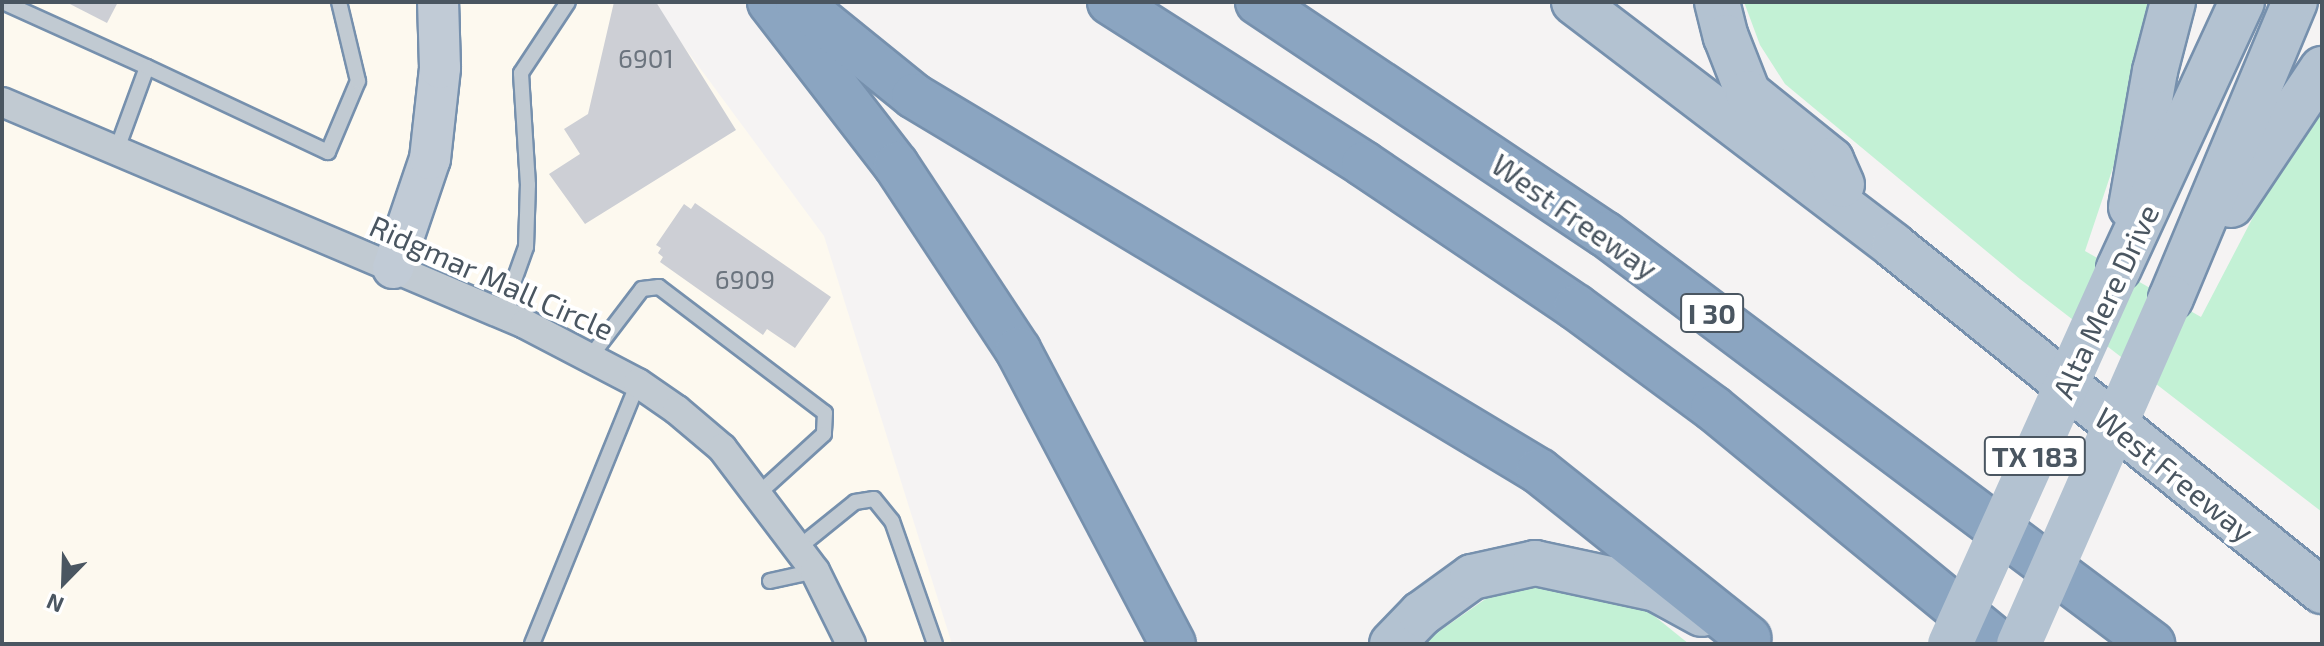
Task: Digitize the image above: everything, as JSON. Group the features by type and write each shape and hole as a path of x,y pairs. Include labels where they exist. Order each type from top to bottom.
{"highway":[{"path":"770,2 896,165 1018,350 1173,644"},
{"path":"798,2 914,96 1539,471 1752,641"},
{"name":"I 30","path":"1110,2 1364,164 1576,307 1713,408 2000,644"},
{"name":"West Freeway","path":"1258,2 1605,234 2152,644"}],"main road":[{"name":"West Freeway","path":"1574,2 1855,216 2322,591"},
{"path":"1717,2 1726,37 1748,93 1831,160 1855,216"},
{"path":"2119,268 2155,71 2173,2"},
{"name":"Alta Mere Drive","path":"1950,644 2242,2"},
{"name":"Alta Mere Drive","path":"2019,644 2171,298 2295,2"},
{"path":"2171,298 2303,92 2322,69"},
{"path":"2197,493 2268,514 2322,552"},
{"path":"1392,644 1421,614 1472,577 1535,563 1656,589 1752,641"}],"street":[{"path":"393,268 430,159 440,68 438,2"},
{"name":"Ridgmar Mall Circle","path":"4,107 117,149 502,314 591,356 638,383 677,410 722,448 815,571 851,644"}],"lane":[{"path":"3,2 328,152 358,81 339,2"},
{"path":"502,314 526,247 528,185 521,73 568,2"},
{"path":"117,149 147,67"},
{"path":"591,356 642,289 659,287 825,413 824,434 758,494"},
{"path":"532,644 638,383"},
{"path":"798,548 855,502 874,499 892,521 935,644"},
{"path":"770,581 815,571"}],"shaded area":[{"path":"2,2 651,2 824,236 952,644 2,644"}],"green space":[{"path":"1744,2 2162,2 2138,93 2085,251 2201,317 2299,129 2322,105 2322,512 2020,279 1785,84 1760,45"},
{"path":"1570,583 1637,602 1689,644 1421,644 1494,593"}],"building":[{"path":"66,2 118,2 107,23"},
{"path":"614,2 656,2 736,130 585,224 549,174 580,154 564,129 588,114"},
{"path":"695,203 831,297 795,348 767,329 763,335 660,262 663,257 658,253 661,248 656,245 684,204 691,209"}]}
